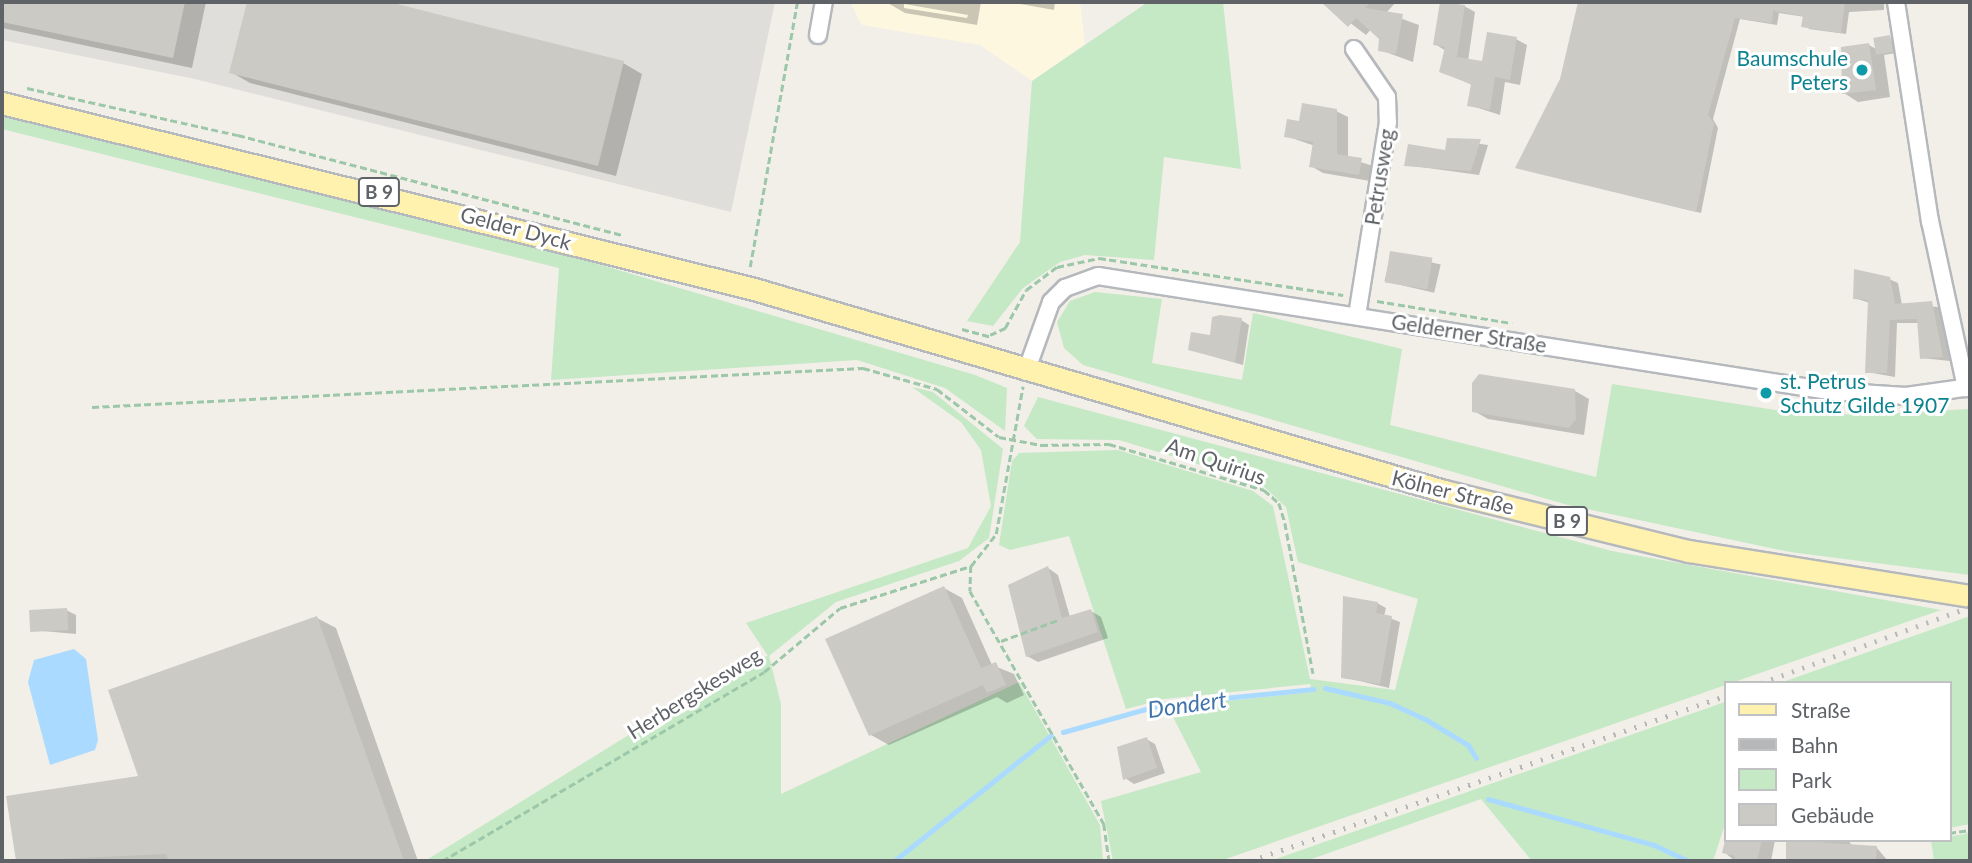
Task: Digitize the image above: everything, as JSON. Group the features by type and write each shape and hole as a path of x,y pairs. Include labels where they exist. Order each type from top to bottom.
{"main road":[{"name":"Gelder Dyck","path":"2,103 754,289 1026,372"},
{"name":"Kölner Straße","path":"1026,372 1444,491 1689,551 1970,596"}],"street":[{"path":"818,34 824,2"},
{"path":"1896,2 1930,221 1968,388"},
{"name":"Petrusweg","path":"1354,50 1387,97 1388,122 1357,315"},
{"name":"Gelderner Straße","path":"1026,372 1051,302 1065,288 1098,276 1829,391 1906,396 1968,388"}],"path":[{"path":"754,289 750,269 797,2"},
{"path":"1149,263 1514,323"},
{"path":"92,408 863,368 937,389 999,438 1011,439"},
{"path":"1026,372 1011,439 996,534 971,566 970,591 1001,640 1104,824 1109,861"},
{"name":"Am Quirius","path":"1011,439 1109,444 1264,490 1279,503 1285,523 1313,673"},
{"name":"Herbergskesweg","path":"442,861 764,672 840,608 971,566"},
{"path":"1001,640 1058,620"},
{"path":"1951,833 1970,830"}],"shaded area":[{"path":"2,2 775,2 731,212 195,79 2,40"},
{"path":"850,2 1080,2 1085,44 1032,81 980,45 862,25"}],"green space":[{"path":"1148,2 1223,2 1241,169 1164,157 1154,260 1085,255 1060,262 1023,288 993,326 967,321 1020,242 1032,81"},
{"path":"2,114 530,244 975,375 1007,388 1005,431 945,388 857,360 551,380 559,268 2,129"},
{"path":"1095,292 1162,299 1152,363 1242,380 1253,313 1402,349 1390,425 1596,477 1612,384 1775,410 1859,415 1970,409 1970,575 1790,552 1568,505 1083,365 1064,348 1057,322 1070,301"},
{"path":"912,387 933,392 1003,449 989,538 959,561 836,602 769,656 781,704 781,794 1019,682 1100,825 1103,861 425,861 750,660 768,656 746,623 968,548 991,506 981,450 961,422"},
{"path":"1038,397 1612,551 1941,610 1737,681 1724,681 1724,686 1220,861 1113,861 1101,801 1201,772 1168,707 1313,692 1310,684 1164,699 1126,709 1069,536 1010,550 999,545 1012,461 1019,453 1118,450 1253,491 1273,506 1310,679 1395,690 1418,599 1298,562 1286,507 1260,483 1119,440 1037,439 1024,426"},
{"path":"1970,616 1970,824 1951,828 1951,681 1786,681"},
{"path":"1724,702 1724,827 1713,861 1532,861 1481,799 1306,861 1270,861"},
{"path":"1970,833 1970,861 1934,861 1931,842 1951,842 1951,836"}],"water":[{"path":"74,649 86,659 98,740 95,750 50,765 28,682 34,660"}],"building":[{"path":"2,2 185,2 173,58 2,22"},
{"path":"247,2 389,2 624,61 598,166 229,73"},
{"path":"1321,2 1371,2 1365,8 1403,14 1396,54 1378,51 1379,39 1356,18 1348,27"},
{"path":"1440,2 1465,5 1457,57 1482,61 1487,32 1517,37 1510,80 1495,77 1490,110 1467,106 1471,84 1439,72 1445,47 1433,45"},
{"path":"1578,2 1845,2 1841,33 1801,27 1803,16 1773,11 1772,23 1735,18 1708,115 1714,123 1696,212 1515,168 1560,79"},
{"path":"1890,35 1893,52 1876,55 1873,38"},
{"name":"Baumschule Peters","path":"1869,43 1876,90 1842,94 1841,47"},
{"path":"1302,103 1337,109 1337,154 1362,158 1359,175 1309,167 1313,142 1284,137 1287,119 1299,121"},
{"path":"1447,138 1481,139 1471,171 1404,166 1408,144 1445,150"},
{"path":"1390,251 1432,258 1427,289 1385,283"},
{"path":"1854,269 1890,277 1895,304 1932,301 1943,357 1920,359 1917,319 1890,320 1887,373 1865,373 1868,300 1853,299"},
{"path":"1220,315 1242,318 1235,362 1188,350 1191,332 1210,335 1212,317"},
{"path":"1479,374 1575,389 1576,419 1569,428 1472,412 1472,383"},
{"path":"1048,566 1062,618 1091,609 1098,632 1026,657 1008,585"},
{"path":"944,586 981,668 996,662 1006,685 987,693 983,685 869,736 825,639"},
{"path":"1343,596 1378,602 1376,613 1392,616 1380,684 1341,678"},
{"path":"67,608 68,630 30,632 29,610"},
{"path":"317,616 404,861 169,861 166,854 16,861 6,796 138,776 108,690"},
{"path":"1147,737 1157,768 1123,780 1117,747"},
{"path":"1725,842 1762,842 1757,861 1734,861 1735,856 1722,853"},
{"path":"1786,842 1877,846 1876,861 1786,861"}],"waterway":[{"name":"Dondert","path":"1325,688 1390,703 1425,719 1468,745 1476,758"},
{"name":"Dondert","path":"1063,732 1164,704 1313,689"},
{"name":"Dondert","path":"894,861 1051,735"},
{"name":"Dondert","path":"1488,799 1654,845 1689,861"}],"railway":[{"path":"1766,681 1970,607"},
{"path":"1250,861 1724,696"}],"place":[{"name":"Baumschule Peters","path":"1862,70"},
{"name":"st. Petrus Schutz Gilde 1907","path":"1766,393"}]}
